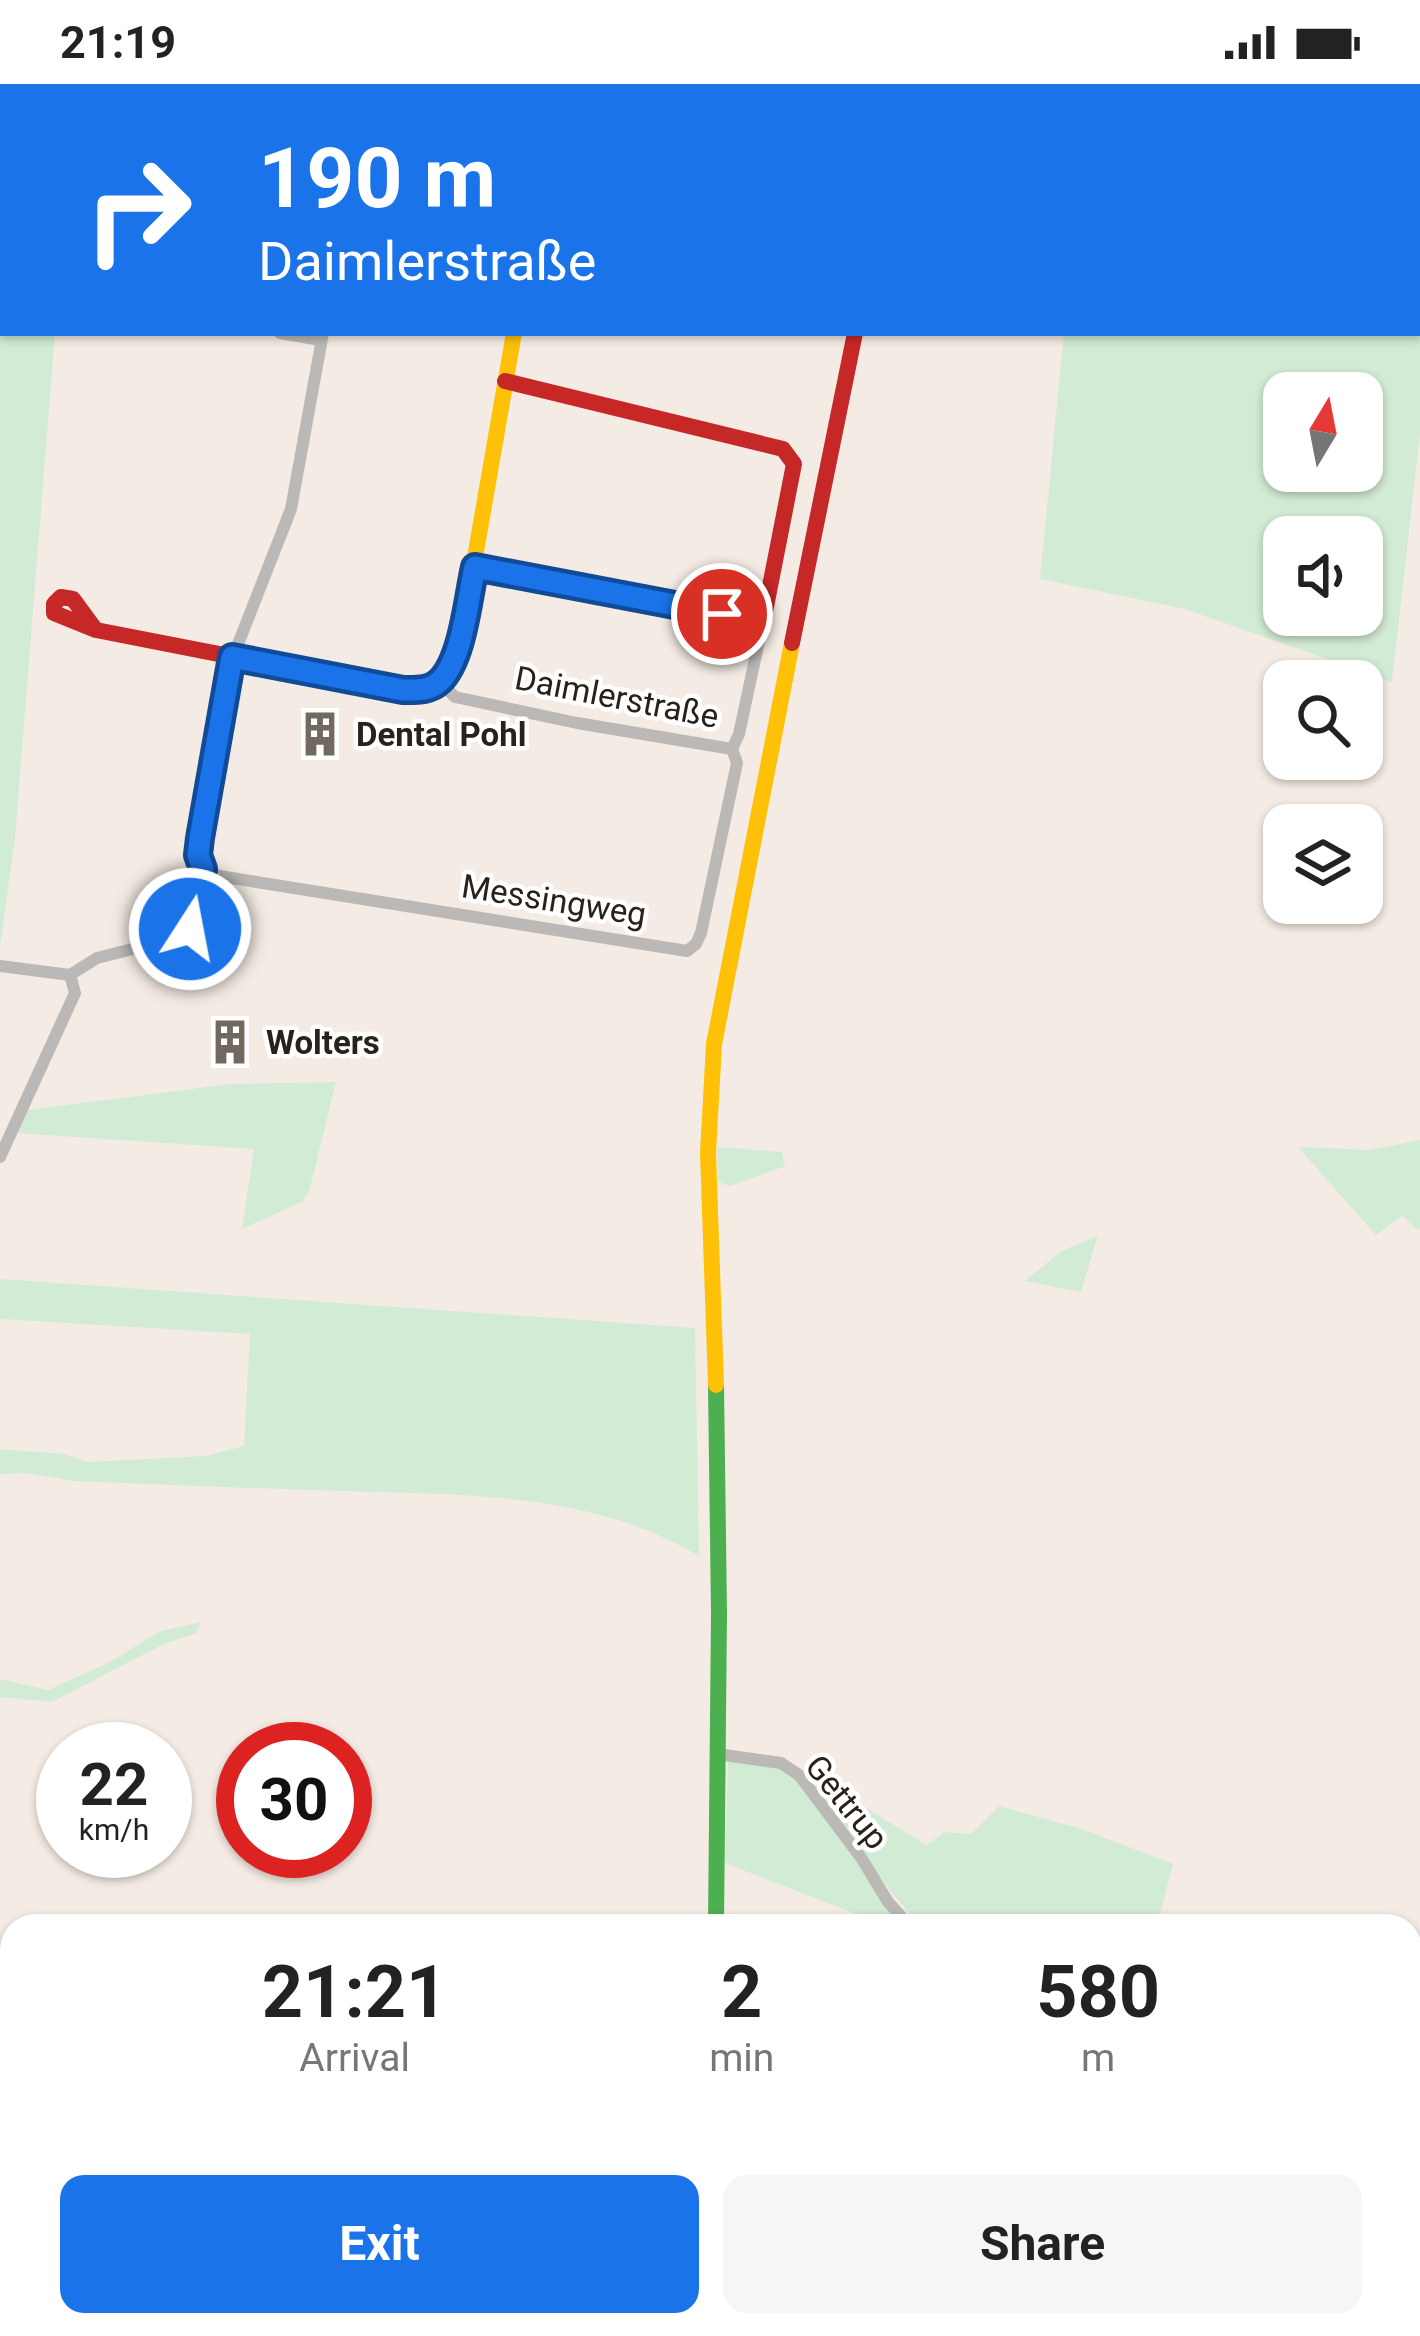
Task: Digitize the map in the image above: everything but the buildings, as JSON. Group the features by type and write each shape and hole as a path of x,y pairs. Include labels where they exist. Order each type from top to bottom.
{"main road":[{"path":"440,682 454,660 475,567 513,336"},
{"path":"716,1914 719,1475 708,1142 711,1061 854,336"},
{"name":"Daimlerstraße","path":"505,381 789,453 794,464 763,622"},
{"path":"475,567 763,622"},
{"path":"95,628 232,657"},
{"name":"Daimlerstraße","path":"232,657 403,690 424,690 440,682"}],"street":[{"path":"0,966 70,975 97,958 185,934 192,924 203,869 198,855 200,838 232,657 291,509 322,337"},
{"name":"Daimlerstraße","path":"440,682 454,697 732,749 763,622"},
{"name":"Messingweg","path":"203,869 219,876 687,951 701,933 737,763 732,749"},
{"path":"0,1157 74,993 70,975"},
{"name":"Gettrup","path":"717,1754 781,1763 799,1775 899,1914"}],"green space":[{"path":"0,336 55,336 15,838 0,946"},
{"path":"1064,336 1420,336 1420,434 1392,682 1383,679 1383,660 1330,660 1185,609 1040,579"},
{"path":"336,1082 309,1192 302,1202 242,1229 254,1149 16,1133 27,1110 231,1084"},
{"path":"1420,1140 1420,1228 1402,1216 1376,1235 1298,1147 1369,1150"},
{"path":"717,1147 782,1152 785,1166 730,1186 718,1182"},
{"path":"1098,1235 1081,1292 1025,1281 1060,1252"},
{"path":"0,1279 695,1328 699,1556 615,1519 525,1501 0,1474 0,1449 64,1454 88,1462 205,1456 244,1446 250,1334 0,1319"},
{"path":"201,1622 197,1633 166,1643 52,1702 0,1697 0,1679 48,1690 110,1662 161,1631"},
{"path":"734,1758 789,1770 898,1914 856,1914 725,1863 728,1763"},
{"path":"826,1784 927,1845 944,1832 971,1834 999,1806 1082,1829 1173,1864 1160,1914 910,1914 815,1786"}],"traffic: fast":[{"path":"716,1385 716,1914"}],"traffic: slow":[{"path":"466,609 513,336"},
{"path":"716,1385 708,1153 714,1044 792,643"}],"traffic: jam":[{"path":"792,643 854,336"},
{"path":"475,567 763,622 794,464 783,449 505,381"},
{"path":"95,629 73,599 61,597 54,604 54,613 96,630 403,690 421,688 444,676 456,654 466,609"}],"place":[{"name":"Dental Pohl","path":"320,734"},
{"name":"Wolters","path":"230,1042"}],"route":[{"path":"190,929 203,869 198,855 200,838 232,657 424,690 440,682 454,660 475,567 722,614"}]}
